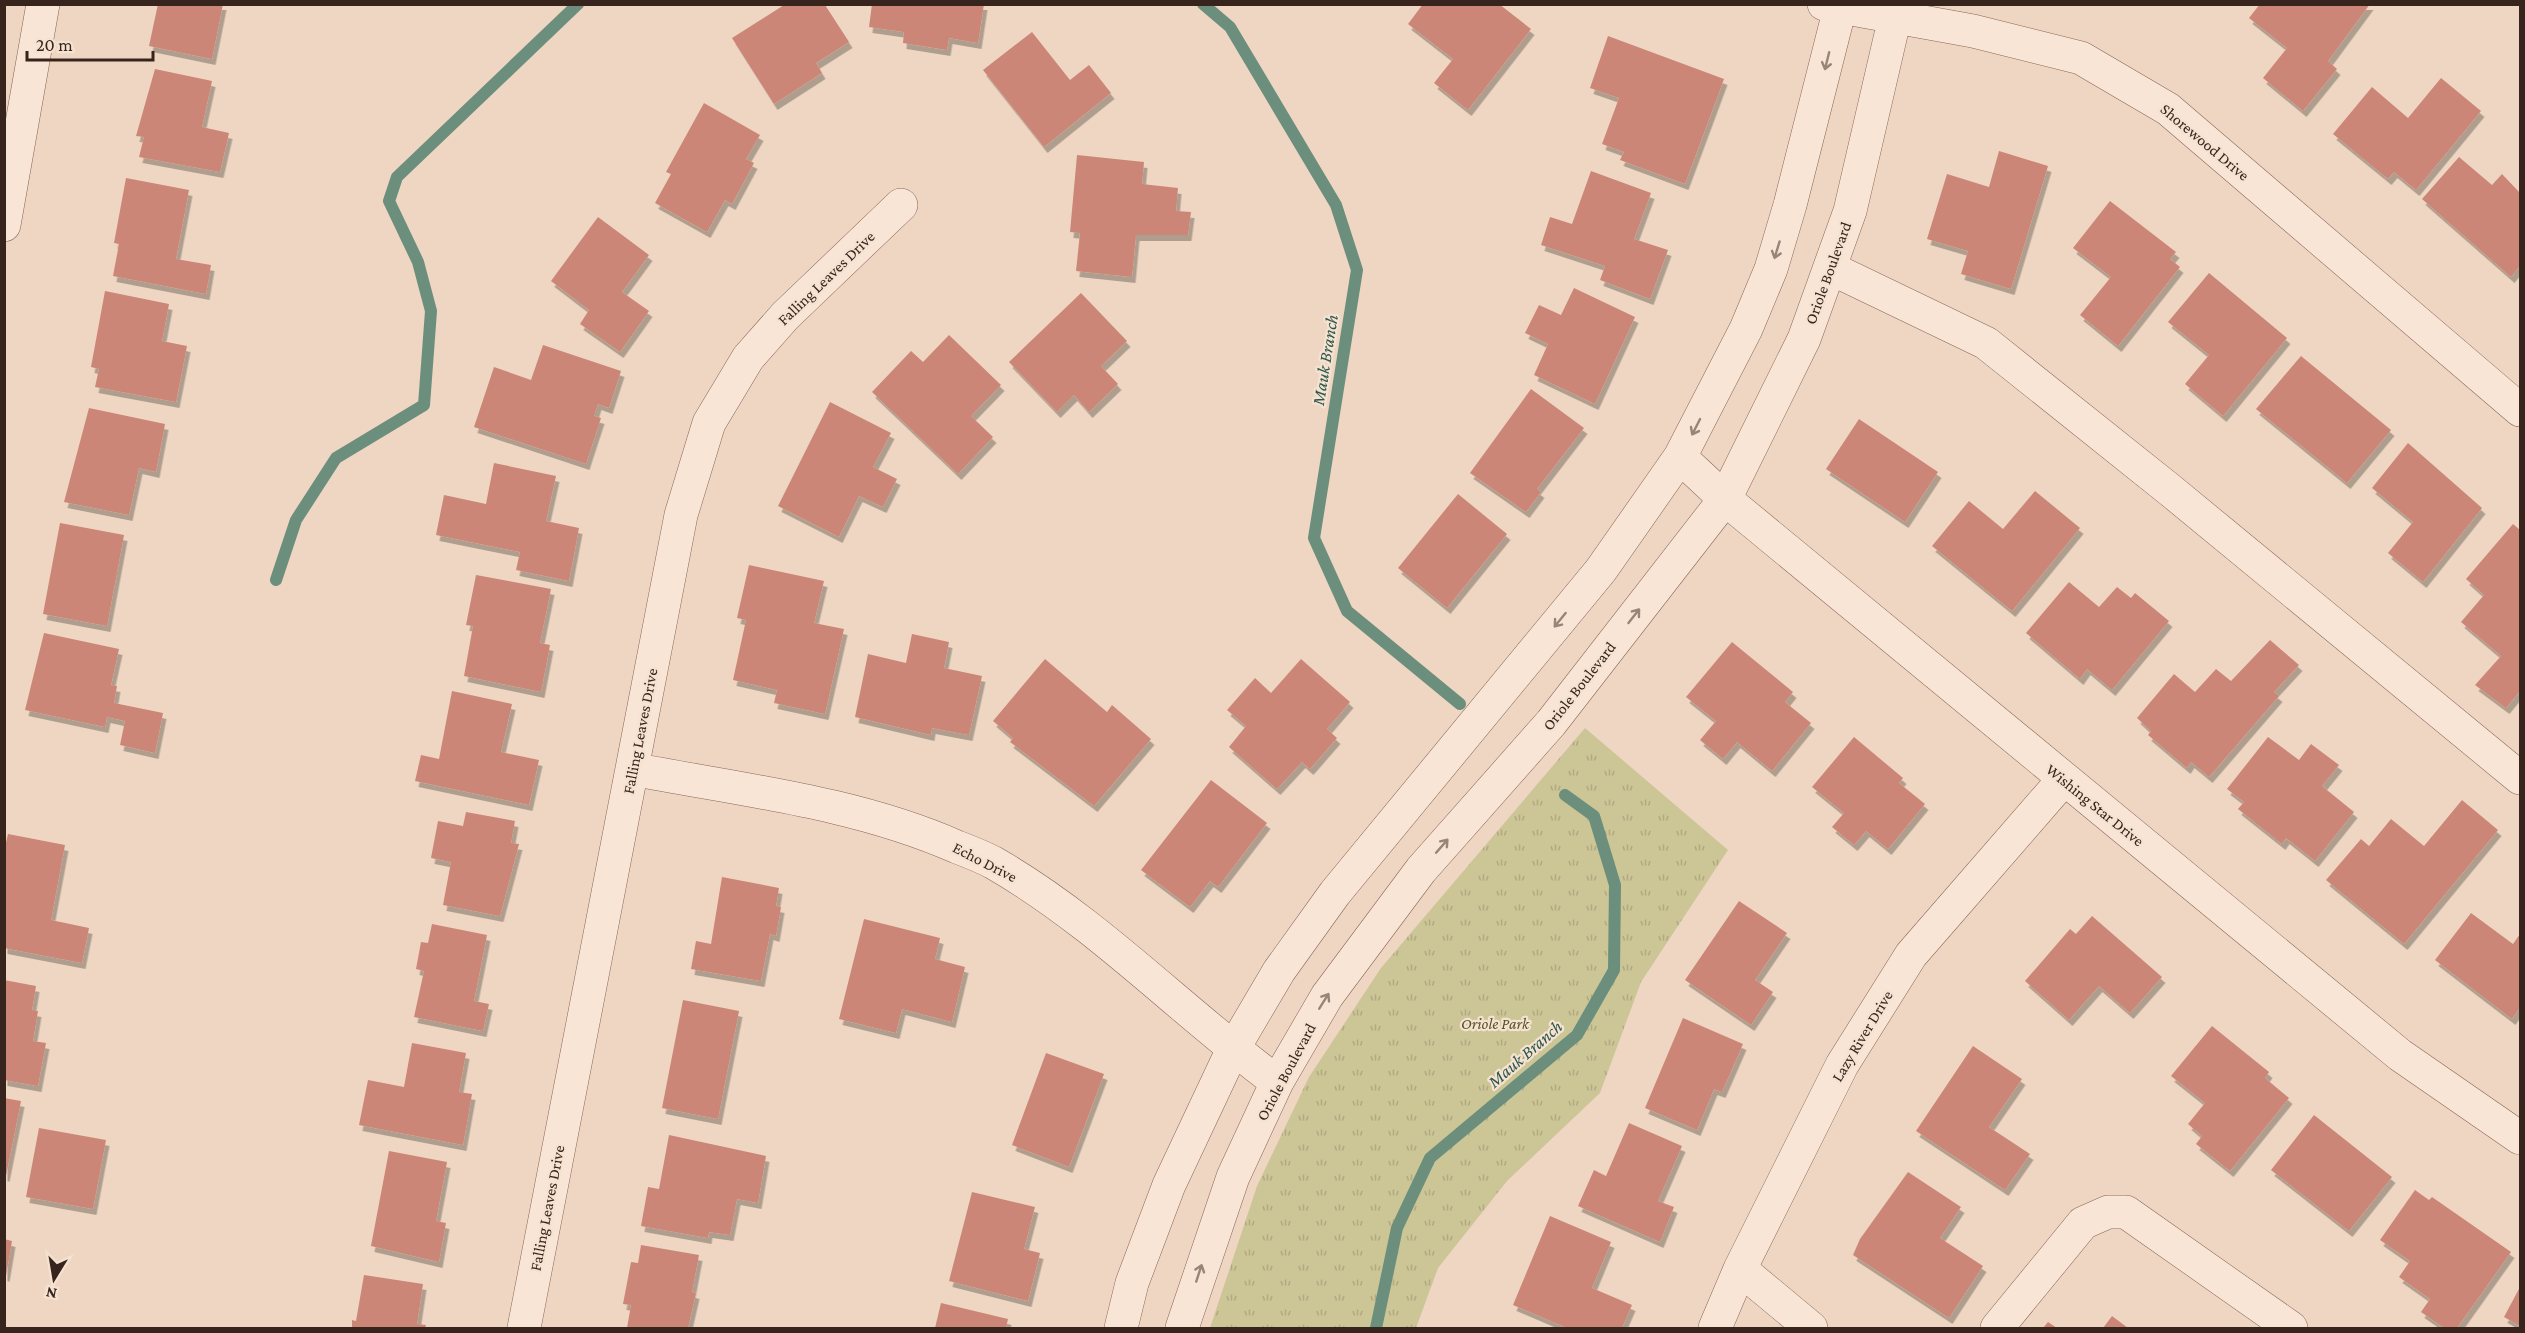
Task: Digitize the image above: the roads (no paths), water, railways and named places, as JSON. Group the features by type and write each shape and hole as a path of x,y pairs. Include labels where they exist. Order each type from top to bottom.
{"street":[{"path":"4,225 15,94 43,4"},
{"path":"1121,1329 1132,1283 1169,1185 1233,1049 1279,971 1335,893 1601,570 1680,458 1746,330 1771,269 1790,205 1835,5"},
{"name":"Shorewood Drive","path":"1835,5 1897,10 2081,58 2168,109 2520,410"},
{"name":"Oriole Boulevard","path":"1182,1329 1233,1177 1277,1082 1327,996 1421,870 1551,723 1725,499 1804,339 1830,268 1850,211 1897,10"},
{"name":"Falling Leaves Drive","path":"524,1329 681,514 709,423 748,358 785,316 901,205"},
{"path":"1830,268 1986,344 2170,490 2520,778"},
{"name":"Wishing Star Drive","path":"1680,458 1725,499 2400,1055 2520,1138"},
{"name":"Echo Drive","path":"632,769 843,809 922,831 993,862 1070,912 1233,1049 1277,1082"},
{"name":"Lazy River Drive","path":"1715,1329 1740,1269 1842,1065 1911,955 2064,779"},
{"path":"1997,1329 2083,1222 2108,1212 2126,1212 2291,1329"},
{"path":"1740,1269 1811,1329"}],"waterway":[{"path":"276,580 296,520 336,458 424,405 431,311 418,262 389,201 397,177 578,4"},
{"name":"Mauk Branch","path":"1203,4 1230,27 1336,205 1357,270 1314,538 1347,611 1460,704"},
{"name":"Mauk Branch","path":"1376,1328 1397,1228 1430,1158 1577,1035 1614,970 1615,885 1594,816 1565,795"}],"park label":[{"name":"Oriole Park","path":"1495,1023"}]}
